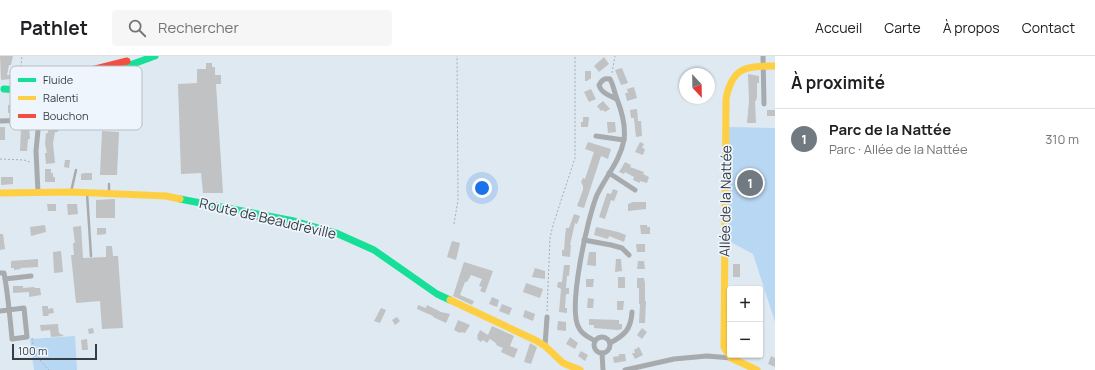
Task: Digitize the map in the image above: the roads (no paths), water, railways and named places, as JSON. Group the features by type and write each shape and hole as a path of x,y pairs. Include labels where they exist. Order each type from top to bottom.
{"street":[{"path":"111,66 153,56"},
{"path":"124,66 153,56"},
{"path":"763,56 764,104"},
{"name":"Allée de la Nattée","path":"727,352 724,347 724,338 727,88 731,79 744,68 754,66 775,66"},
{"path":"595,341 584,335 578,327 576,318 576,290 590,214 598,194 619,158 624,140 624,124 613,84 610,79 601,81 599,85 600,89 604,93 616,99"},
{"path":"0,122 10,121"},
{"path":"38,130 38,192"},
{"path":"596,136 624,140"},
{"path":"609,173 635,190"},
{"name":"Route de Beaudréville","path":"0,193 71,192 166,196 306,225 336,233 374,250 438,294 545,346 563,363 580,370"},
{"path":"584,240 622,248 629,255"},
{"path":"0,273 4,273 9,310 12,339 27,337 24,308 9,310 0,311"},
{"path":"5,279 31,276"},
{"path":"610,343 604,337 599,337 595,341 595,348 602,352 608,350 610,343 622,336 626,331 631,322 632,312"},
{"path":"545,346 547,317"},
{"path":"602,352 603,370"},
{"path":"625,370 674,359 707,356 727,358"},
{"path":"731,358 741,367 757,370"}],"lane":[{"path":"71,192 76,170"},
{"path":"108,184 109,193"},
{"path":"87,193 91,256"}],"place":[{"name":"Parc de la Nattée","path":"750,183"}]}
